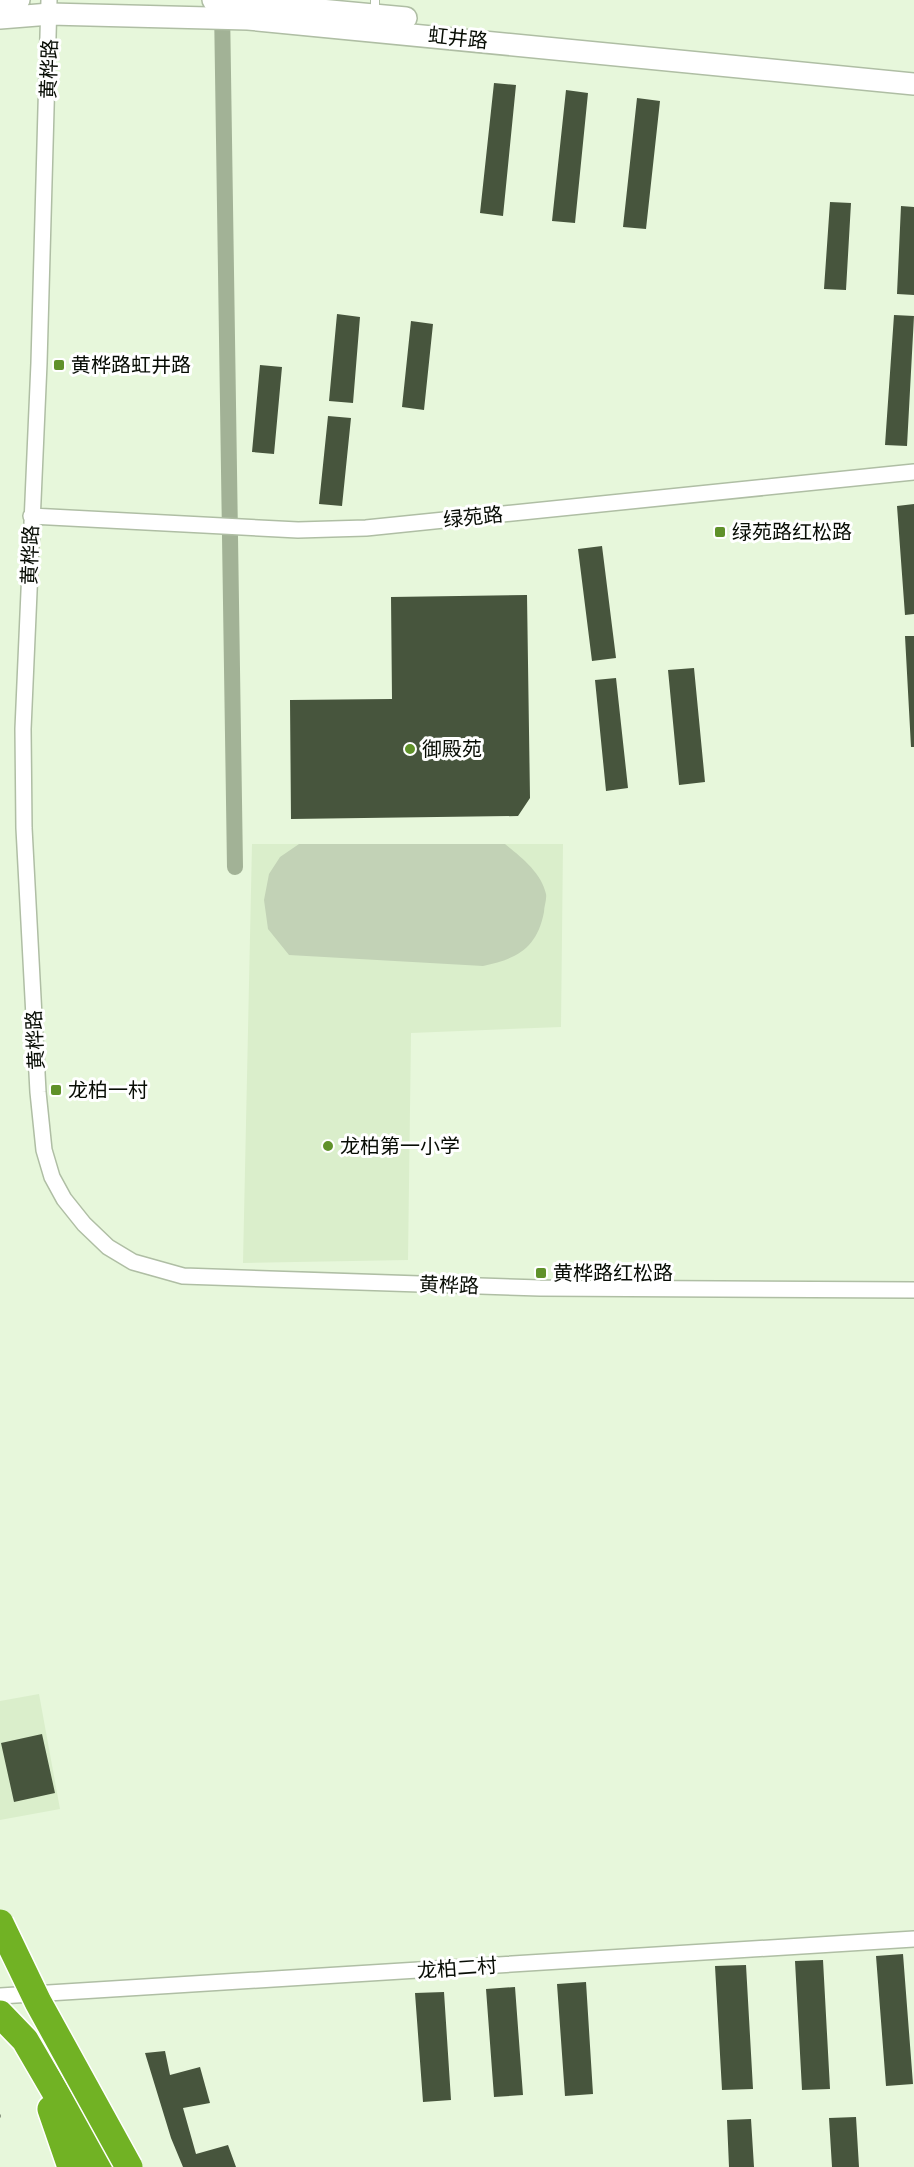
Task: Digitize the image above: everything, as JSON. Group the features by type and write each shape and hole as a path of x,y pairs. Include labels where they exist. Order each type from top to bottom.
{"highway":[{"path":"0,1923 38,2002 129,2167"},
{"path":"2,2010 48,2100 71,2167"},
{"path":"2,2010 25,2040 99,2167"}],"street":[{"path":"0,2 19,0"},
{"name":"虹井路","path":"213,0 249,11"},
{"name":"虹井路","path":"0,18 50,7 198,16 249,11 374,16 914,72"},
{"name":"黄桦路","path":"50,7 23,729 24,806 38,1092 44,1150 52,1178 64,1199 108,1247 134,1262 159,1271 210,1278 540,1288 914,1290"},
{"name":"虹井路","path":"374,16 914,84"},
{"name":"绿苑路","path":"32,516 251,528 366,528 914,472"},
{"name":"龙柏二村","path":"2,2010 914,1940"}],"shaded area":[{"name":"龙柏第一小学","path":"252,844 563,844 561,1027 411,1033 408,1260 243,1263"},
{"path":"299,844 505,844 530,866 544,886 546,898 541,925 530,944 515,956 483,966 289,955 268,929 264,900 269,874 280,857"},
{"path":"39,1694 60,1809 0,1820 0,1701"}],"building":[{"path":"494,83 516,85 503,216 480,213"},
{"path":"566,90 588,93 575,223 552,221"},
{"path":"637,98 660,101 646,229 623,227"},
{"path":"830,202 851,203 846,290 824,289"},
{"path":"901,206 914,207 914,295 897,294"},
{"path":"337,314 360,317 353,403 329,401"},
{"path":"894,315 914,316 907,446 885,445"},
{"path":"411,321 433,324 424,410 402,407"},
{"path":"260,365 282,367 274,454 252,452"},
{"path":"328,416 351,418 342,506 319,504"},
{"path":"914,504 914,614 905,615 897,506"},
{"path":"602,546 616,658 592,661 578,549"},
{"name":"御殿苑","path":"527,595 530,798 518,816 291,819 290,700 392,699 391,597"},
{"path":"905,636 914,636 914,747 911,747"},
{"path":"694,668 705,782 679,785 668,670"},
{"path":"616,678 628,788 606,791 595,680"},
{"path":"42,1734 55,1793 14,1802 1,1743"},
{"path":"903,1954 913,2084 886,2086 876,1956"},
{"path":"823,1960 830,2089 802,2090 795,1961"},
{"path":"746,1965 753,2089 722,2090 715,1966"},
{"path":"586,1982 593,2094 565,2096 557,1984"},
{"path":"515,1987 523,2095 494,2097 486,1989"},
{"path":"444,1992 451,2100 423,2102 415,1993"},
{"path":"165,2051 170,2075 200,2067 210,2103 183,2108 196,2154 228,2145 236,2167 183,2167 171,2138 145,2053"},
{"path":"856,2117 859,2167 832,2167 829,2118"},
{"path":"751,2119 754,2167 729,2167 727,2120"}],"waterway":[{"path":"222,7 235,867"}],"place":[{"name":"黄桦路虹井路","path":"59,365"},
{"name":"绿苑路红松路","path":"720,532"},
{"name":"御殿苑","path":"410,749"},
{"name":"龙柏一村","path":"56,1090"},
{"name":"龙柏第一小学","path":"328,1146"},
{"name":"黄桦路红松路","path":"541,1273"}]}
